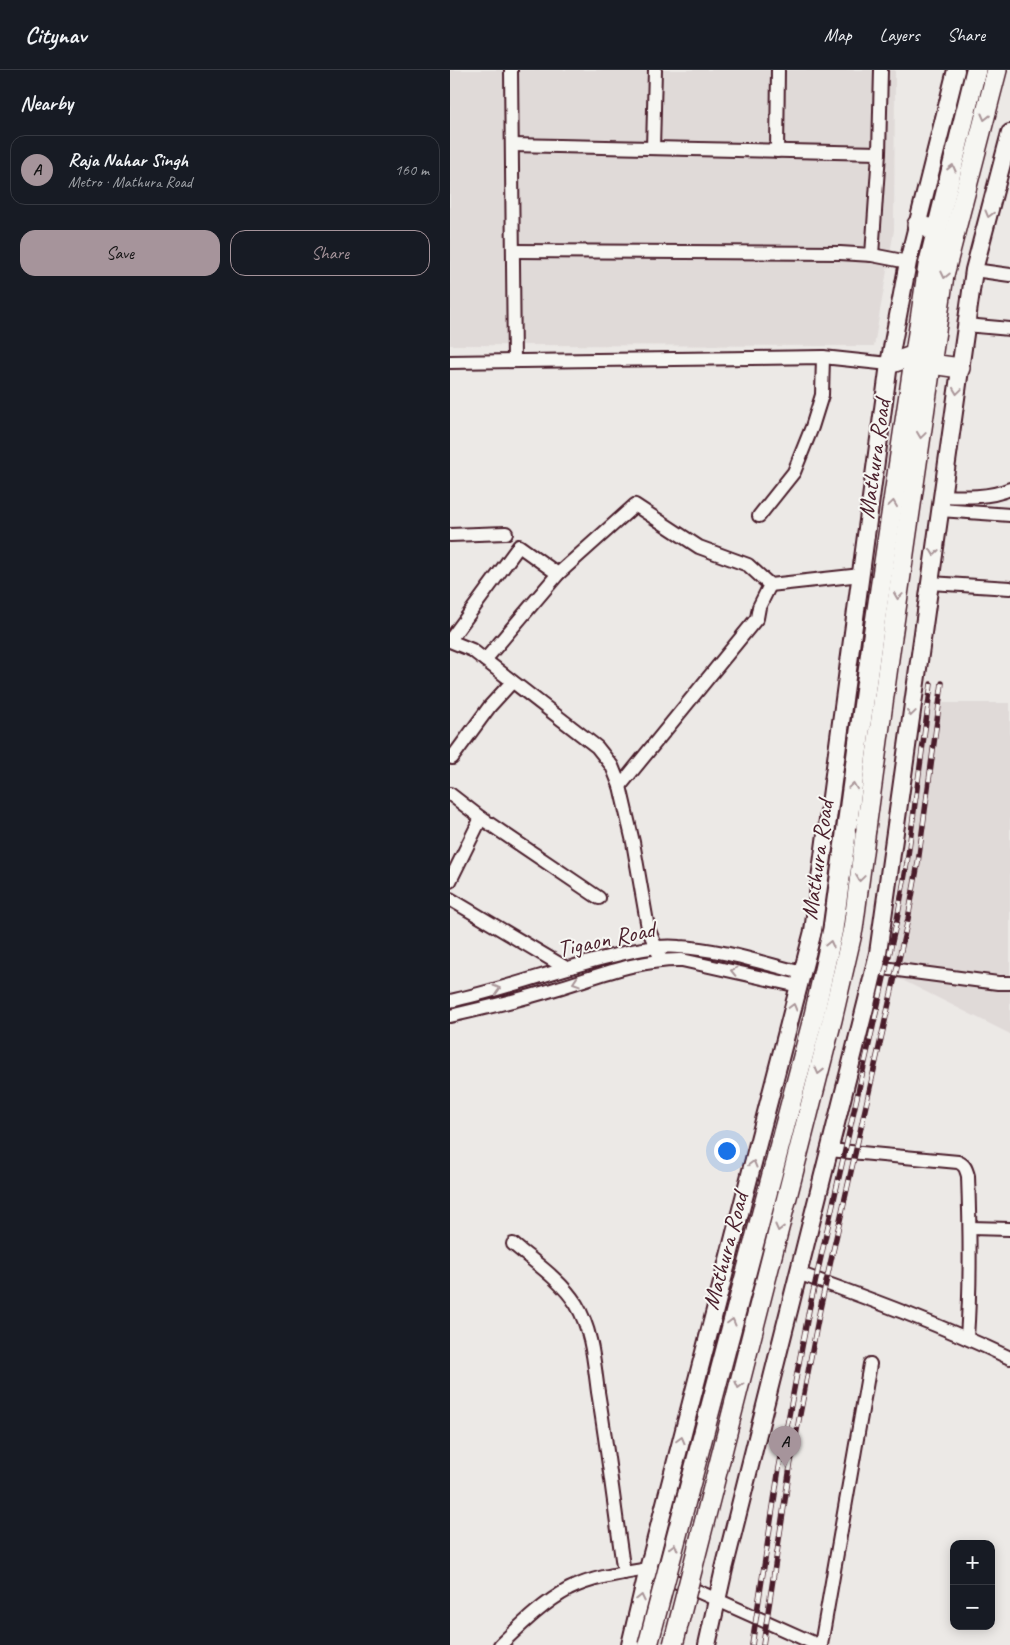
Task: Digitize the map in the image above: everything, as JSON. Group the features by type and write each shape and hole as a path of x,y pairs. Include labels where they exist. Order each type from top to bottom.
{"highway":[{"name":"Mathura Road","path":"648,1645 814,1015 833,929 873,634 928,266 976,70"},
{"name":"Mathura Road","path":"673,1645 832,1020 853,929 891,644 944,275 997,70"},
{"path":"917,226 937,230"},
{"path":"889,364 914,355"},
{"path":"931,364 960,368"}],"main road":[{"path":"630,1645 813,931 889,364 908,262 956,70"},
{"path":"706,1645 874,967 974,270 1010,133"}],"street":[{"path":"511,70 514,361"},
{"path":"653,148 655,70"},
{"path":"777,151 778,70"},
{"path":"872,255 879,153 881,70"},
{"path":"512,145 879,153"},
{"path":"513,251 830,253 872,255 908,262"},
{"path":"974,270 1010,275"},
{"path":"966,324 1010,329"},
{"path":"759,516 794,472 812,427 822,395 823,357"},
{"path":"450,362 823,357 889,364"},
{"path":"941,503 965,497 1001,493 1010,489"},
{"path":"941,503 1010,515"},
{"path":"485,660 558,574 635,505 699,547 748,564 770,585 861,575"},
{"path":"450,535 506,533"},
{"path":"558,574 519,546 450,640 472,650 597,747 612,766 620,786 633,842 648,928 661,960"},
{"path":"930,583 1010,588"},
{"path":"620,786 757,618 759,607 770,585"},
{"path":"452,758 490,706 512,682"},
{"path":"450,794 481,818 599,898"},
{"path":"450,881 481,818"},
{"path":"450,899 566,968"},
{"name":"Tigaon Road","path":"450,1001 633,950 656,947 678,946 721,953 800,979"},
{"name":"Tigaon Road","path":"450,1016 529,997 624,967 661,960 682,960 800,979"},
{"path":"874,967 1010,983"},
{"path":"829,1150 963,1164 968,1176 970,1228 970,1296 967,1337"},
{"path":"970,1228 1010,1229"},
{"path":"513,1244 567,1291 584,1321 590,1339 602,1412 624,1573"},
{"path":"798,1273 967,1337 1010,1358"},
{"path":"500,1645 549,1602 570,1589 624,1573 648,1569 716,1601 819,1645 870,1364"}],"shaded area":[{"path":"450,70 895,70 894,230 874,346 450,345"},
{"path":"928,703 1010,703 1010,1034 892,975"}],"railway":[{"path":"763,1645 790,1467 820,1309 908,919 918,863 942,683"},
{"path":"752,1645 779,1468 809,1310 897,920 907,863 931,684"}],"place":[{"name":"Raja Nahar Singh","path":"785,1467"}]}
